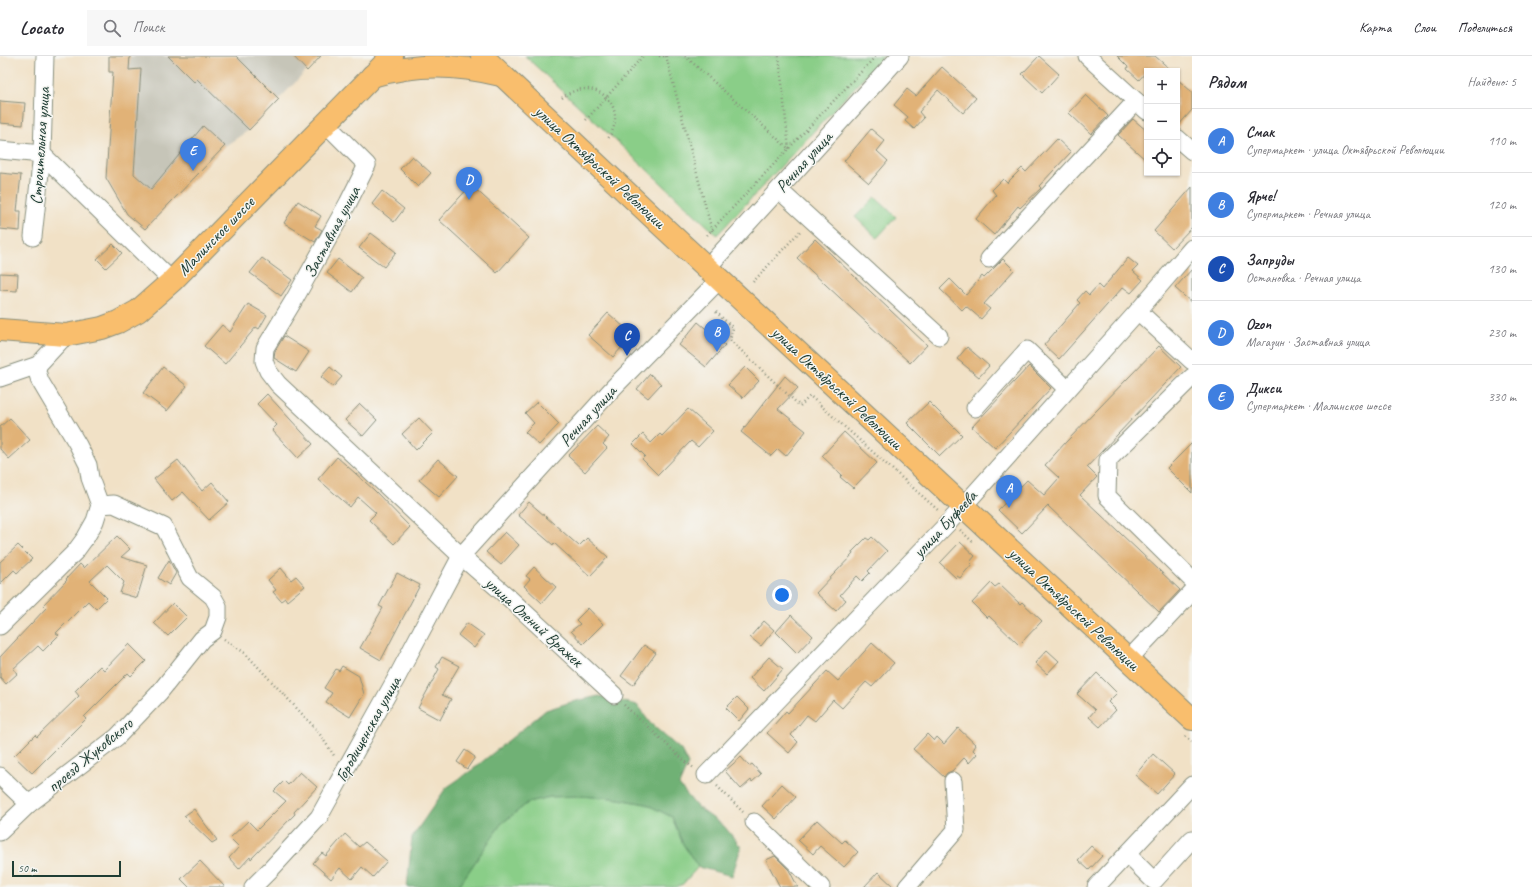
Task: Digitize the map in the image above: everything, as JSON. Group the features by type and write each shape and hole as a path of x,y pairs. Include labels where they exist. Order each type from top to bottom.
{"main road":[{"name":"Малинское шоссе","path":"0,330 66,335 102,328 118,322 138,311 172,281 392,56"},
{"name":"улица Октябрьской Революции","path":"482,56 1192,719"},
{"path":"371,76 415,67 456,66 501,75"}],"street":[{"name":"Строительная улица","path":"33,237 42,154 45,56"},
{"name":"Речная улица","path":"461,556 614,387 714,273 779,190 900,56"},
{"path":"989,259 1141,106 1087,56"},
{"name":"Заставная улица","path":"265,348 298,294 367,165 326,124"},
{"path":"1179,140 1192,151"},
{"path":"0,150 42,154 172,281"},
{"path":"779,190 939,336"},
{"name":"улица Буфеева","path":"706,775 963,506 1138,311 1192,248"},
{"path":"1138,311 1192,361"},
{"path":"0,378 38,365 66,335"},
{"name":"улица Олений Вражек","path":"265,348 264,361 268,371 278,384 461,556 508,597 614,695"},
{"path":"975,408 1027,350 1067,389"},
{"path":"0,626 75,552 86,537 100,505 90,478 88,465 78,445 40,381 37,371 38,365"},
{"path":"1192,377 1108,460 1107,496 1192,580"},
{"path":"100,505 114,504 164,527 190,578 213,597 218,606 216,624"},
{"name":"Городищенская улица","path":"253,887 319,817 397,677 461,556"},
{"path":"1128,660 1192,592"},
{"name":"проезд Жуковского","path":"0,832 29,804 117,737 159,693 202,639 216,624"},
{"path":"0,776 29,804"},
{"path":"907,887 956,830 953,781"},
{"path":"1096,887 1192,785"},
{"path":"754,822 822,887"},
{"path":"1127,854 1152,884 1192,839"}],"path":[{"path":"586,120 643,56"},
{"path":"659,56 667,56 712,230"},
{"path":"684,56 789,149"},
{"path":"779,56 789,149"},
{"path":"707,235 876,56"},
{"path":"562,98 569,92 584,88 600,92 607,97 614,110 616,118 612,133 607,140"},
{"path":"753,282 811,219"},
{"path":"216,624 245,652 316,730 345,770"},
{"path":"614,695 688,764 706,775 754,822"}],"shaded area":[{"path":"109,56 321,56 249,130 225,146 145,229 127,214 106,178 113,73 109,72"}],"green space":[{"path":"525,56 884,56 717,235"},
{"path":"875,197 896,217 877,238 855,217"},
{"path":"599,696 637,705 650,723 681,750 688,764 679,785 697,807 724,826 741,847 732,876 698,867 683,844 672,817 646,804 613,798 578,796 550,797 529,802 501,824 458,887 407,887 412,837 446,788 472,770 546,710 571,702"},
{"path":"578,796 613,798 646,804 672,817 683,844 698,867 683,884 676,887 458,887 501,824 529,802 550,797"}],"building":[{"path":"109,56 130,56 129,70 141,69 134,174 151,189 203,126 225,146 145,229 127,214 106,178 113,72 109,72"},
{"path":"168,56 236,56 279,99 249,130 197,79 194,82"},
{"path":"293,56 321,56 307,71"},
{"path":"1039,56 1059,74 1042,93 1022,74"},
{"path":"1117,56 1155,56 1169,68 1144,68 1144,74 1139,80 1127,69 1128,67"},
{"path":"942,67 976,98 963,113 938,90 919,112 924,118 914,129 905,121 908,117 894,105 907,89 916,96"},
{"path":"1180,82 1192,92 1192,110 1180,124"},
{"path":"1086,95 1108,116 1091,134 1069,113"},
{"path":"0,101 25,103 23,125 0,123"},
{"path":"1133,119 1144,128 1144,158 1118,135"},
{"path":"871,129 885,141 877,151 888,161 869,183 844,161"},
{"path":"1057,139 1071,152 1039,186 1041,188 1020,208 1018,206 994,235 976,219 996,195 992,190 1003,179 1007,183 1022,168 1026,172"},
{"path":"412,156 431,173 418,187 400,169"},
{"path":"0,173 21,175 17,211 21,211 20,231 0,229"},
{"path":"471,185 529,238 497,273 439,220"},
{"path":"1192,187 1192,227 1172,248 1154,231"},
{"path":"382,191 404,209 394,222 372,204"},
{"path":"298,201 321,216 315,226 322,230 315,242 284,223"},
{"path":"371,233 396,252 384,267 359,248"},
{"path":"815,239 927,345 910,363 797,258"},
{"path":"113,244 122,253 106,268 97,259"},
{"path":"262,258 292,280 281,296 250,273"},
{"path":"1128,258 1138,266 1133,271 1143,280 1131,293 1123,287 1059,359 1044,345 1080,303 1077,300 1085,291 1089,295 1098,285 1102,289"},
{"path":"338,259 362,278 352,292 327,273"},
{"path":"1003,259 1014,270 984,304 990,309 981,319 966,306 962,310 940,289 950,279 966,295 982,276 984,278"},
{"path":"1192,269 1192,303 1175,288"},
{"path":"0,273 18,274 17,291 0,290"},
{"path":"248,304 267,315 259,329 256,327 225,364 204,346 222,325 230,332"},
{"path":"608,313 633,335 613,357 588,335"},
{"path":"698,322 725,345 706,367 679,345"},
{"path":"284,336 309,352 296,372 274,358 275,351"},
{"path":"1159,346 1181,367 1087,467 1097,477 1080,495 1180,590 1159,612 1048,506 1022,533 998,510 1027,480 1044,495 1059,478 1045,465"},
{"path":"967,347 989,366 979,377 957,359"},
{"path":"1029,366 1051,388 995,448 972,427"},
{"path":"163,367 187,386 167,411 143,393"},
{"path":"330,367 342,377 333,387 321,377"},
{"path":"745,367 759,381 743,398 728,385"},
{"path":"650,374 661,384 648,398 637,389"},
{"path":"785,376 798,388 778,409 806,431 786,456 778,449 771,456 741,432"},
{"path":"267,394 313,444 298,458 272,430 277,425 257,404"},
{"path":"537,402 559,424 539,445 525,432 534,423 525,413"},
{"path":"929,402 962,435 940,456 907,423"},
{"path":"360,404 377,420 363,436 345,420"},
{"path":"688,409 713,431 698,447 691,441 658,475 642,459 645,456 633,444 643,434 651,443 660,434 662,436"},
{"path":"10,418 30,440 9,459 0,449 0,427"},
{"path":"419,418 433,433 416,450 402,434"},
{"path":"597,426 609,437 603,444 607,448 585,472 568,456"},
{"path":"844,432 877,463 853,488 840,477 842,475 822,456"},
{"path":"1192,443 1192,493 1167,468"},
{"path":"337,457 374,490 410,527 394,544 369,520 376,513 358,497 350,507 318,479"},
{"path":"438,459 458,476 439,497 419,480"},
{"path":"178,460 202,491 212,482 229,502 209,520 183,492 172,501 154,479"},
{"path":"529,502 579,546 587,538 608,557 590,576 554,543 553,545 518,515"},
{"path":"505,532 519,545 501,565 486,552"},
{"path":"117,536 130,549 121,557 147,565 137,598 120,593 124,582 107,565 90,581 107,598 96,609 88,601 56,633 59,635 43,651 38,646 13,669 18,673 6,684 0,677 0,657 46,608 43,605 80,564 84,568"},
{"path":"872,537 887,551 868,571 870,573 862,581 857,576 840,595 846,600 836,611 816,593 866,538 869,540"},
{"path":"960,542 975,556 970,562 972,564 960,578 957,576 956,578 940,563"},
{"path":"18,545 32,559 17,573 14,570 0,584 0,562"},
{"path":"169,560 176,573 169,585 158,578"},
{"path":"534,567 556,587 542,603 524,586 530,579 526,576"},
{"path":"281,568 291,580 296,576 305,586 287,601 285,598 281,601 273,592 276,590 268,580"},
{"path":"397,573 420,585 381,660 360,648 383,608 379,606"},
{"path":"991,583 995,587 999,584 1020,604 1022,602 1042,621 1019,645 989,616 987,618 972,603"},
{"path":"173,603 187,617 168,636 154,623"},
{"path":"588,608 603,624 583,644 571,631 580,624 576,620"},
{"path":"791,615 813,636 797,653 776,632"},
{"path":"764,621 774,630 761,646 750,637"},
{"path":"467,623 484,635 474,648 458,635"},
{"path":"872,643 894,663 872,687 866,682 842,708 833,700 815,721 807,715 791,735 798,742 789,753 767,733 786,711 788,713 827,671 838,681"},
{"path":"129,644 146,661 131,676 128,673 84,717 86,719 32,773 14,756 35,735 37,737 79,696 75,691 100,666 104,670"},
{"path":"644,645 656,653 633,685 621,676"},
{"path":"1047,650 1059,661 1047,674 1035,663"},
{"path":"442,657 459,666 442,695 451,699 440,720 418,708 439,669 436,667"},
{"path":"769,657 783,669 764,691 750,678"},
{"path":"342,666 359,676 364,694 350,717 326,702 332,693 324,688 336,669 339,671"},
{"path":"1097,673 1117,693 1108,702 1116,710 1100,727 1089,717 1095,710 1077,694"},
{"path":"737,697 749,709 739,721 726,708"},
{"path":"958,728 976,745 973,750 977,754 969,763 964,758 944,777 913,749 927,734 934,741 937,737 944,744"},
{"path":"465,750 475,757 467,769 457,762"},
{"path":"1153,754 1175,774 1157,794 1135,775"},
{"path":"741,757 749,766 752,764 761,774 741,789 725,771"},
{"path":"300,772 317,787 294,812 295,814 251,859 250,857 239,869 229,858 239,847 230,838 248,821 257,830 286,801 274,791 284,781 288,785"},
{"path":"782,784 796,797 776,819 762,806"},
{"path":"194,809 217,840 212,843 184,816"},
{"path":"817,820 842,843 845,840 858,852 844,867 820,846 813,854 798,840"},
{"path":"345,834 359,847 365,842 387,861 373,877 362,867 352,879 340,868 331,879 313,863 322,853 326,856"},
{"path":"1091,846 1102,856 1089,870 1078,860"},
{"path":"775,856 789,870 798,887 780,887 766,860"},
{"path":"200,861 225,887 189,887 181,879"},
{"path":"878,872 894,887 864,887"}],"place":[{"name":"Дикси","path":"193,171"},
{"name":"Ozon","path":"469,200"},
{"name":"Ярче!","path":"717,352"},
{"name":"Запруды","path":"627,356"},
{"name":"Смак","path":"1009,508"}]}
